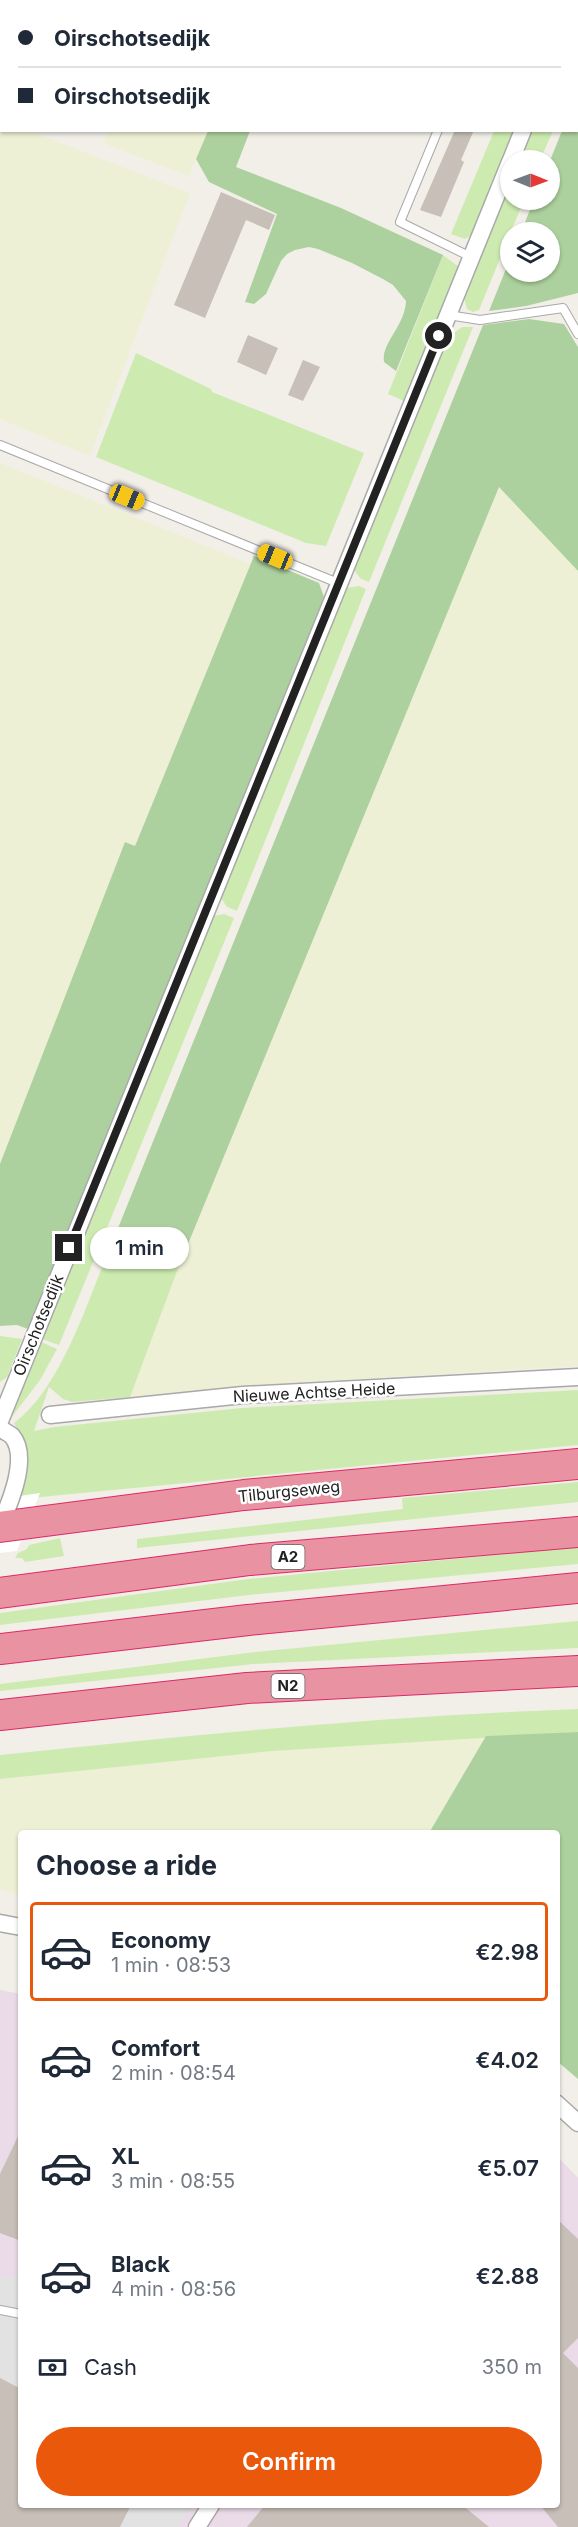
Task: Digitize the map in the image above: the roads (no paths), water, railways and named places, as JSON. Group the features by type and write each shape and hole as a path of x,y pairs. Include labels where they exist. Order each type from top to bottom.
{"highway":[{"name":"Tilburgseweg","path":"10,1525 244,1495 578,1464"},
{"name":"A2","path":"0,1593 250,1560 578,1532"},
{"path":"0,1649 248,1620 578,1588"},
{"name":"N2","path":"0,1715 247,1689 578,1671"}],"street":[{"name":"Oirschotsedijk","path":"515,150 522,132"},
{"name":"Oirschotsedijk","path":"0,1421 500,186"},
{"name":"Nieuwe Achtse Heide","path":"50,1415 243,1395 578,1377"},
{"path":"0,1428 12,1437 19,1450 10,1525"},
{"path":"0,1923 18,1926"},
{"path":"560,2107 578,2123"},
{"path":"197,2527 209,2508"}],"lane":[{"path":"437,132 400,222 471,257"},
{"path":"448,315 480,320 563,308 578,334"},
{"path":"0,445 338,583"},
{"path":"0,2310 18,2313"}]}
